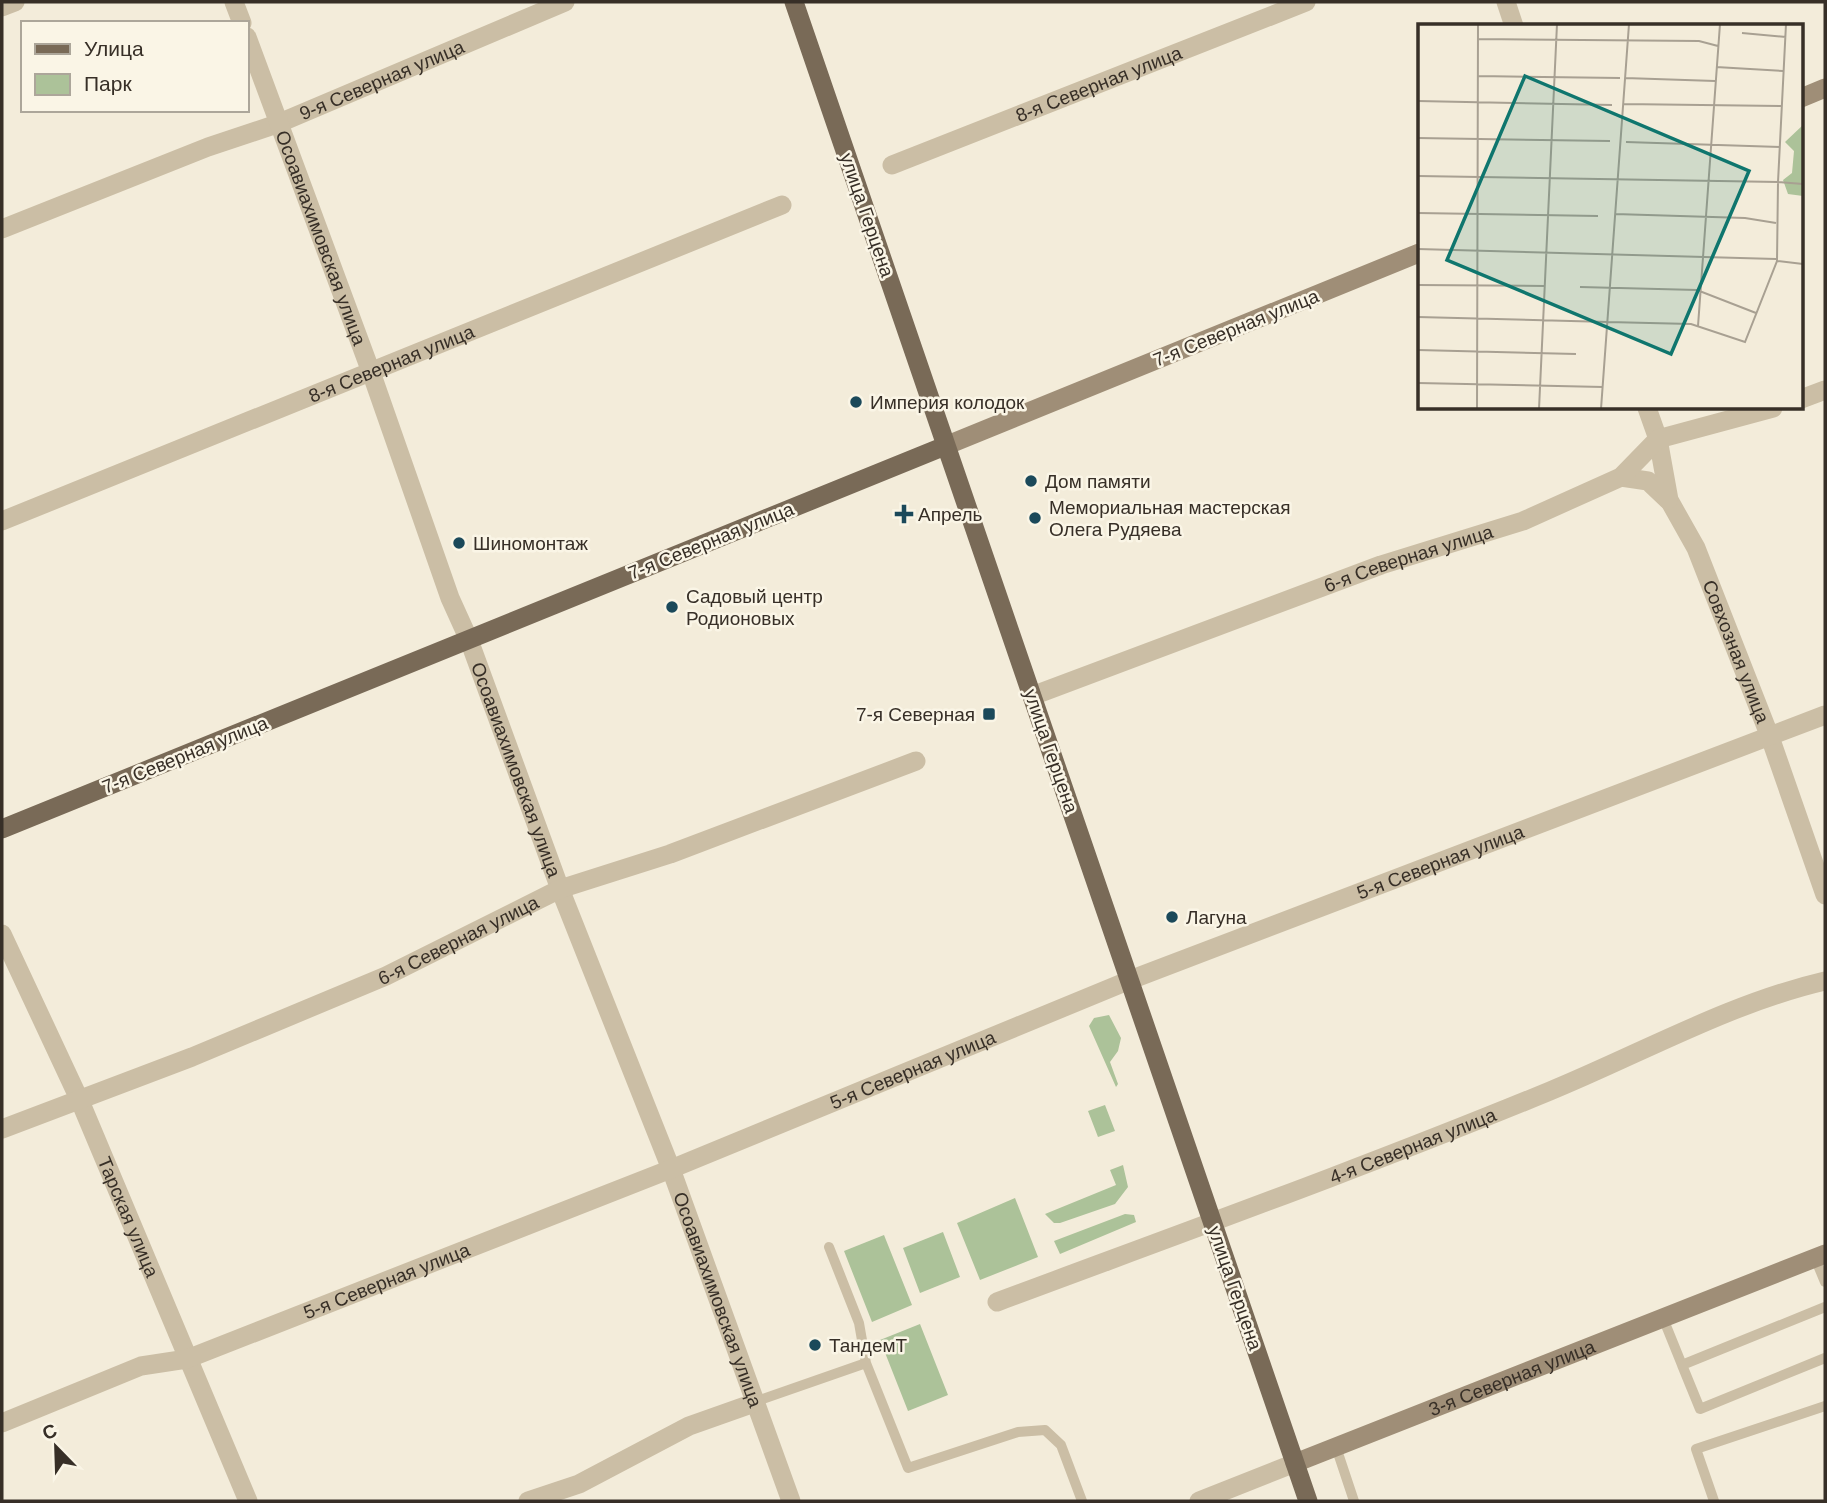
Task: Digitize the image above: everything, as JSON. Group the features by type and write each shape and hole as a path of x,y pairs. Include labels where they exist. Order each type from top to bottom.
{"main road":[{"name":"улица Герцена","path":"793,2 1308,1501"},
{"path":"1802,98 1825,88"},
{"name":"7-я Северная улица","path":"2,829 1418,253"},
{"name":"3-я Северная улица","path":"1295,1463 1820,1256"}],"street":[{"path":"2,7 15,2"},
{"path":"234,2 241,21"},
{"name":"9-я Северная улица","path":"2,229 208,147 277,124 565,2"},
{"name":"8-я Северная улица","path":"892,165 1306,2"},
{"path":"1506,2 1513,24"},
{"name":"Осоавиахимовская улица","path":"248,40 371,372 450,598 469,640 560,889 671,1169 791,1501"},
{"name":"8-я Северная улица","path":"2,521 782,205"},
{"path":"1802,398 1825,390"},
{"name":"Совхозная улица","path":"1648,410 1658,439 1668,500 1696,548 1770,737 1825,895"},
{"path":"1658,439 1766,410"},
{"name":"6-я Северная улица","path":"1032,696 1381,565 1523,522 1621,477 1658,439"},
{"path":"1621,477 1648,481 1668,500"},
{"name":"5-я Северная улица","path":"2,1423 141,1366 187,1359 671,1169 1130,980 1825,715"},
{"name":"6-я Северная улица","path":"2,1129 80,1101 386,976 560,889 670,854 916,761"},
{"name":"Тарская улица","path":"2,934 80,1101 248,1501"},
{"name":"4-я Северная улица","path":"997,1302 1214,1224 1550,1091 1770,998 1825,981"},
{"path":"528,1501 579,1484 689,1426 754,1403"},
{"name":"3-я Северная улица","path":"1199,1501 1295,1463"}],"lane":[{"path":"829,1247 859,1324 866,1363 908,1468 1018,1432 1045,1430 1061,1445 1082,1501"},
{"path":"1820,1256 1825,1282"},
{"path":"1682,1365 1825,1307"},
{"path":"1663,1318 1700,1409 1825,1358"},
{"path":"754,1403 866,1363"},
{"path":"1714,1501 1696,1449 1825,1406"},
{"path":"1336,1447 1354,1501"}],"green space":[{"path":"1109,1015 1121,1038 1118,1051 1110,1062 1118,1084 1116,1087 1089,1026 1094,1018"},
{"path":"1105,1105 1115,1131 1098,1137 1088,1111"},
{"path":"1123,1165 1128,1187 1115,1204 1060,1223 1054,1223 1045,1214 1116,1185 1110,1170"},
{"path":"1015,1198 1038,1257 980,1280 957,1223"},
{"path":"1125,1214 1134,1215 1136,1222 1060,1254 1054,1241"},
{"path":"943,1232 960,1277 920,1293 903,1248"},
{"path":"884,1235 912,1305 872,1322 844,1251"},
{"path":"920,1324 948,1395 908,1411 880,1340"}],"place":[{"name":"Империя колодок","path":"856,402"},
{"name":"Дом памяти","path":"1031,481"},
{"name":"Апрель","path":"904,514"},
{"name":"Мемориальная мастерская Олега Рудяева","path":"1035,518"},
{"name":"Шиномонтаж","path":"459,543"},
{"name":"Садовый центр Родионовых","path":"672,607"},
{"name":"7-я Северная","path":"989,714"},
{"name":"Лагуна","path":"1172,917"},
{"name":"ТандемТ","path":"815,1345"}]}
